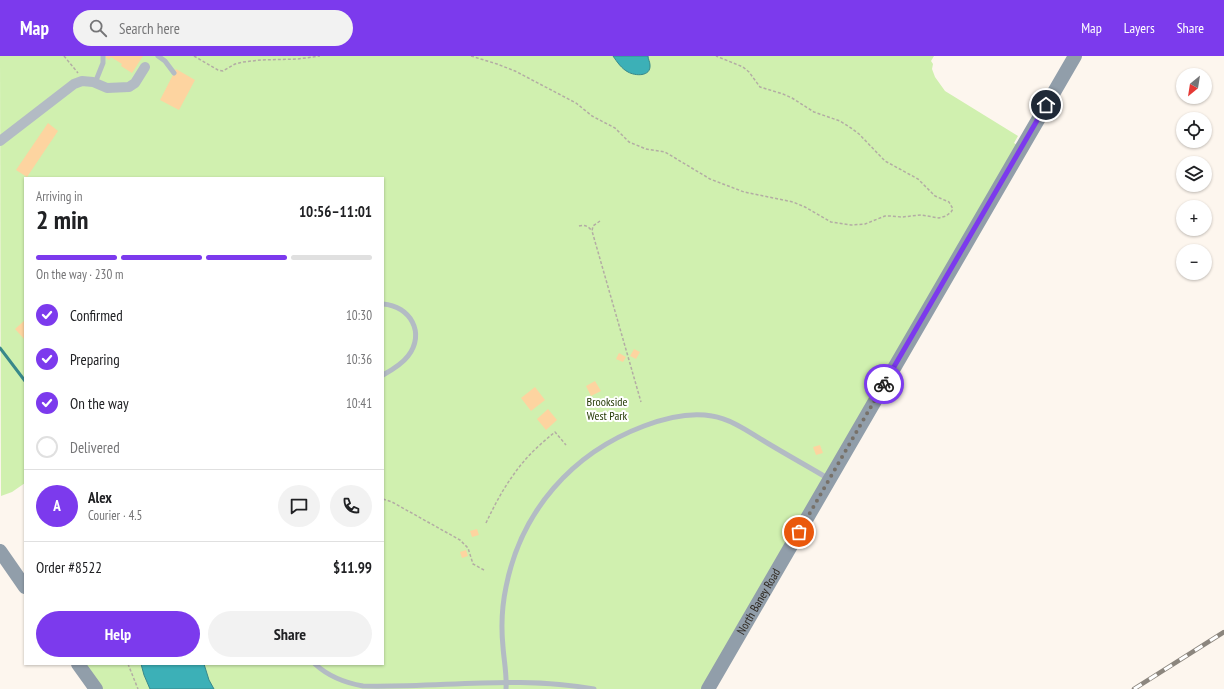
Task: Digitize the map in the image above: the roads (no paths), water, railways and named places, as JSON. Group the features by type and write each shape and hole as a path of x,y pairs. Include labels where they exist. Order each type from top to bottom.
{"street":[{"name":"North Baney Road","path":"708,689 1075,56"},
{"path":"0,141 74,84 82,81 107,88 129,86 134,84 145,67"},
{"path":"0,551 24,586"},
{"path":"79,665 96,689"}],"lane":[{"path":"92,83 103,63 103,56"},
{"path":"158,56 165,61 174,73"},
{"path":"384,304 391,305 405,313 411,319 416,336 415,346 408,357 402,363 384,374"},
{"path":"506,689 507,683 502,622 506,587 513,560 531,520 549,494 576,466 598,448 637,429 658,421 691,415 712,416 734,424 829,479"},
{"path":"317,665 325,672 344,681 363,686 558,683 594,689"}],"water":[{"path":"613,56 648,56 650,69 645,74 638,75 631,73 626,71"},
{"path":"141,665 204,665 209,680 214,689 150,689"}],"waterway":[{"path":"0,348 24,380"}],"railway":[{"path":"1134,689 1224,632"}],"park label":[{"name":"Brookside West Park","path":"607,409"}]}
